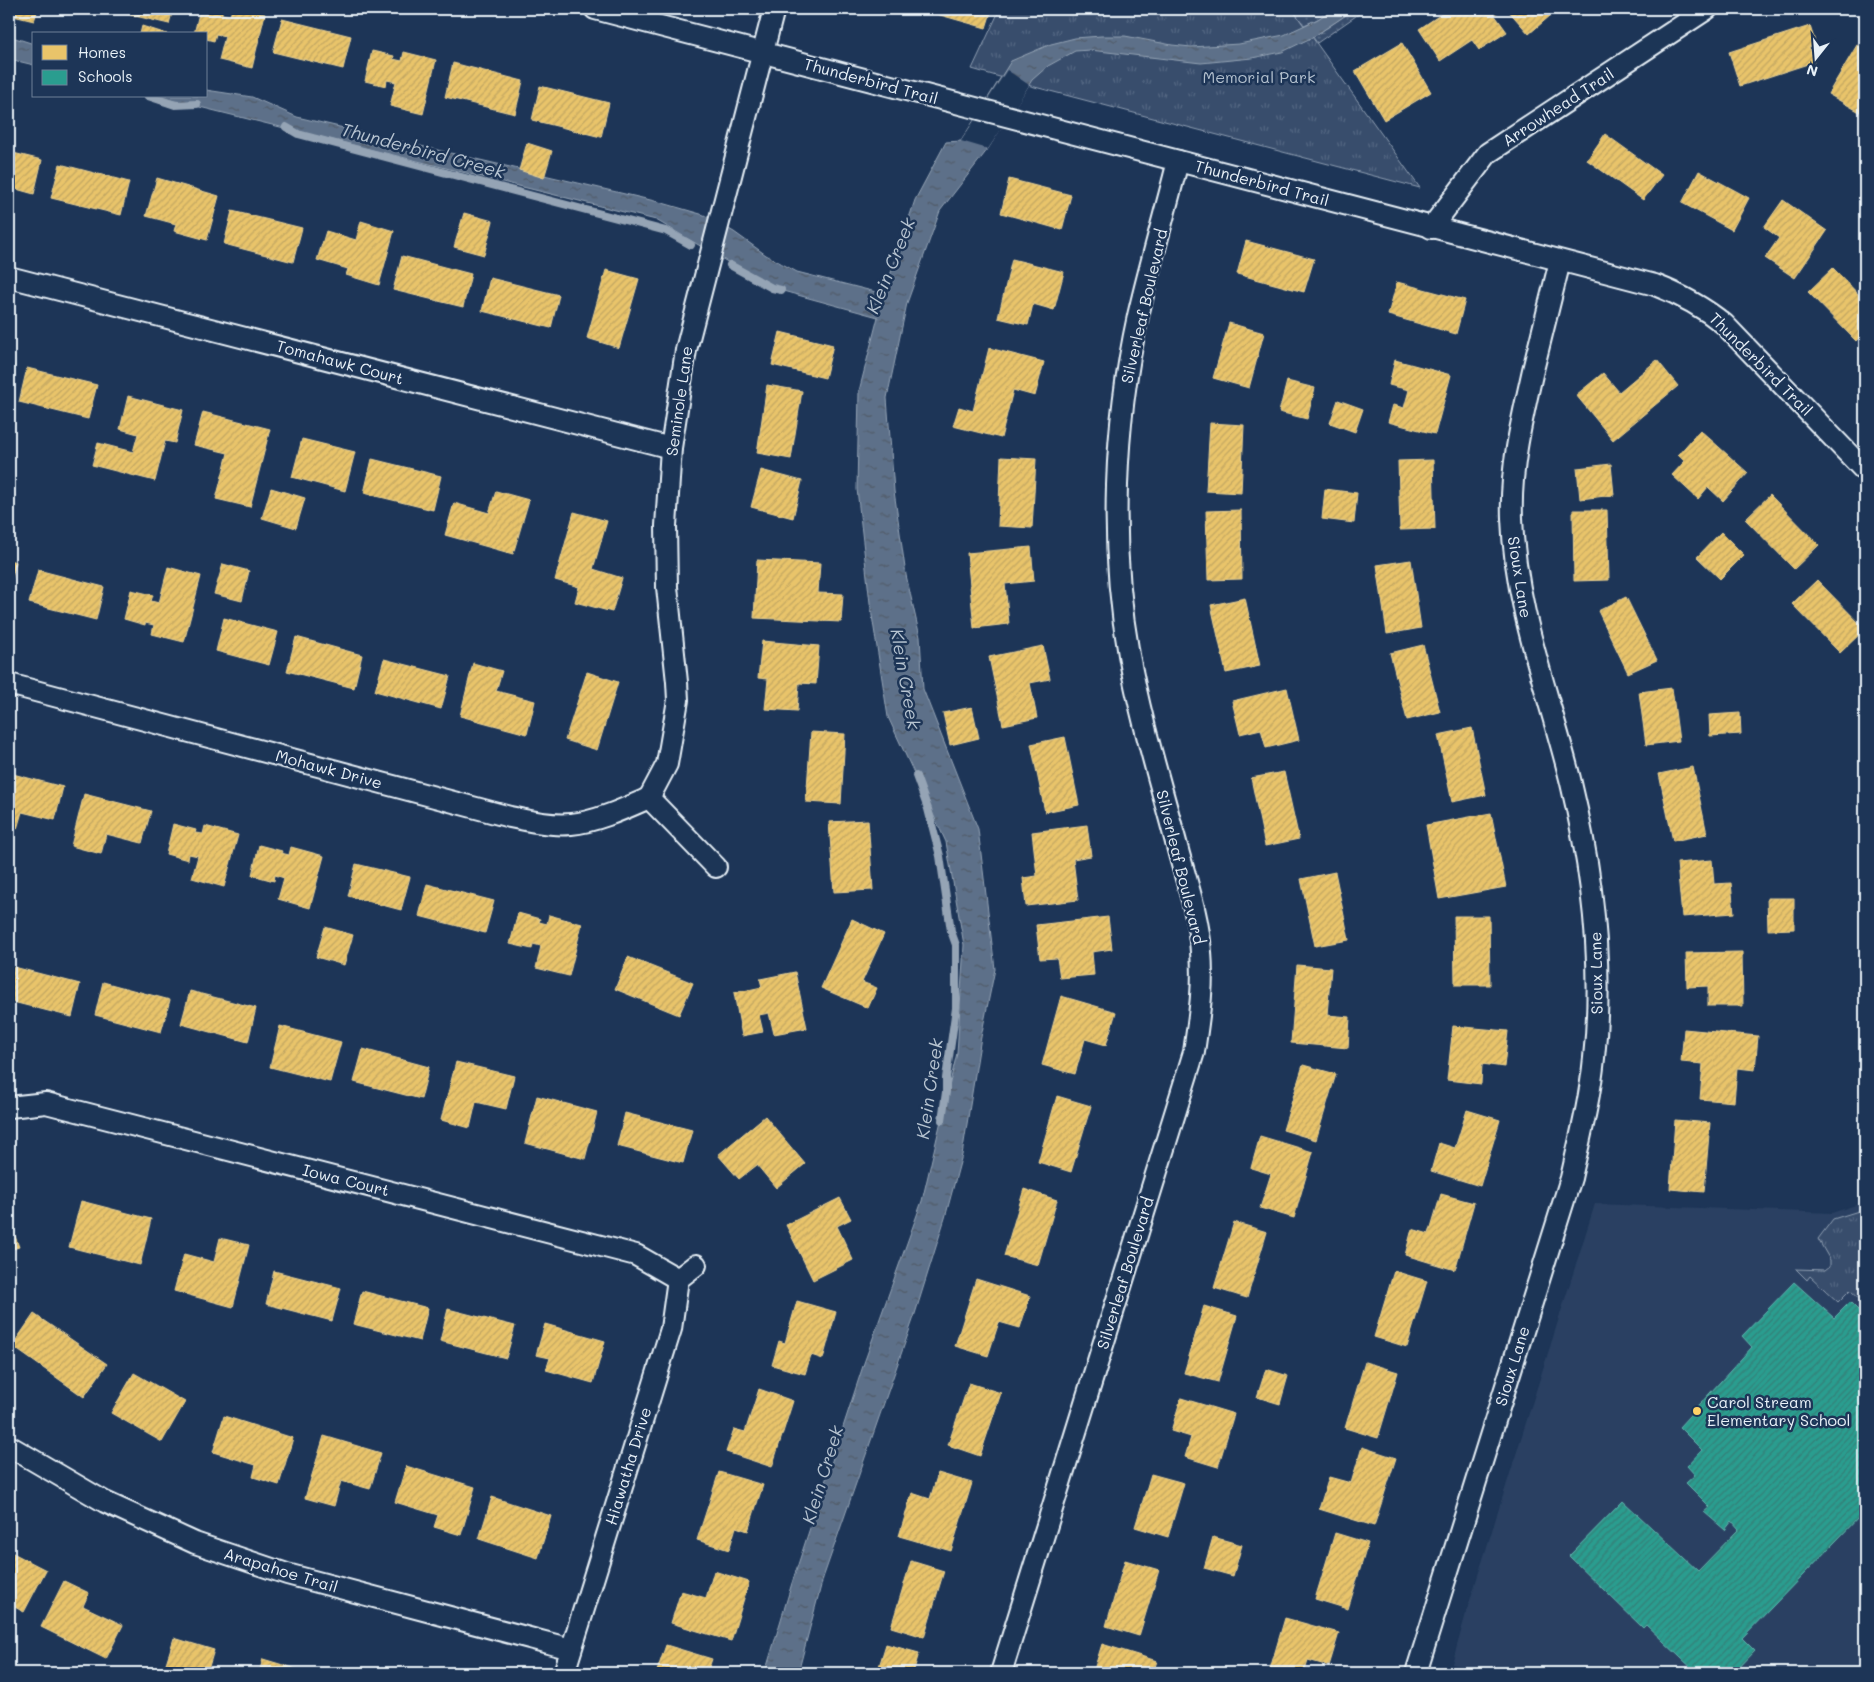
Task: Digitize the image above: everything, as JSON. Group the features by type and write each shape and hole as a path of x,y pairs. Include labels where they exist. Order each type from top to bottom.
{"street":[{"name":"Thunderbird Trail","path":"595,9 1655,285 1682,296 1707,310 1724,324 1865,472"},
{"name":"Seminole Lane","path":"649,798 667,764 678,700 668,586 666,526 671,448 686,350 774,9"},
{"name":"Arrowhead Trail","path":"1431,228 1488,153 1707,9"},
{"name":"Silverleaf Boulevard","path":"1001,1673 1194,1052 1202,995 1201,950 1194,911 1140,706 1129,655 1120,587 1116,512 1120,424 1125,389 1138,316 1178,161"},
{"name":"Sioux Lane","path":"1416,1673 1571,1178 1586,1115 1594,1058 1598,1009 1598,955 1595,907 1588,858 1571,782 1529,630 1519,583 1512,517 1514,468 1522,420 1560,261"},
{"name":"Tomahawk Court","path":"9,277 671,448"},
{"name":"Mohawk Drive","path":"9,684 510,817 546,824 572,824 614,813 649,798"},
{"path":"649,798 716,867"},
{"name":"Iowa Court","path":"9,1107 46,1103 636,1255 678,1279"},
{"path":"678,1279 696,1265"},
{"name":"Hiawatha Drive","path":"564,1673 671,1329 678,1279"},
{"name":"Arapahoe Trail","path":"9,1446 105,1502 195,1543 287,1574 571,1649"}],"shaded area":[{"name":"Carol Stream Elementary School","path":"1865,1202 1865,1673 1491,1673 1452,1664 1467,1610 1595,1204 1832,1213"}],"green space":[{"name":"Memorial Park","path":"1000,9 1227,9 1237,12 1292,9 1420,188 972,69"},
{"path":"1292,9 1333,9 1318,19 1304,25"},
{"path":"1355,9 1366,9 1317,43 1313,37"},
{"path":"1865,1209 1865,1304 1850,1290 1838,1302 1810,1276 1807,1280 1796,1269 1825,1270 1830,1266 1830,1260 1818,1239 1833,1219"}],"water":[{"path":"1333,9 1355,9 1313,37 1282,52 1252,58 1201,63 1090,50 1075,51 1048,66 1032,80 988,149 940,211 907,303 887,398 894,491 906,575 920,637 923,689 978,829 995,969 981,1037 962,1155 945,1218 914,1317 823,1578 798,1673 765,1673 792,1583 864,1363 922,1201 957,1053 964,945 946,842 888,717 870,603 857,489 859,391 878,317 772,288 656,220 163,98 208,98 208,90 252,97 297,117 659,202 704,215 734,232 766,255 797,272 884,294 915,200 946,142 961,141 1011,61 1051,44 1075,38 1125,36 1191,47 1239,44 1284,35 1318,19"},
{"path":"9,36 32,43 32,65 9,59"}],"pier":[{"path":"1007,70 1029,85 1009,118 988,149 961,141"}],"building: Homes":[{"path":"9,9 38,9 34,21 9,15"},
{"path":"106,9 173,9 169,24"},
{"path":"200,9 222,10 222,14 230,16 232,9 265,14 252,68 219,60 225,36 216,34 214,41 208,40 208,32 194,32"},
{"path":"919,9 992,9 986,28"},
{"path":"1449,9 1496,9 1498,12 1494,14 1507,32 1479,50 1472,40 1440,61 1419,29"},
{"path":"1507,9 1558,9 1529,34"},
{"path":"282,19 351,36 343,69 273,52"},
{"path":"142,26 161,32 140,32"},
{"path":"1810,26 1816,45 1809,47 1814,62 1740,86 1729,52"},
{"path":"1402,43 1431,92 1384,120 1355,71"},
{"path":"1857,45 1865,49 1865,115 1828,94"},
{"path":"372,51 394,56 393,59 402,61 404,52 436,60 423,114 390,106 396,82 387,80 386,86 365,81"},
{"path":"453,63 523,81 515,114 445,97"},
{"path":"540,86 609,103 601,137 532,120"},
{"path":"1605,134 1662,175 1643,200 1587,160"},
{"path":"527,143 552,151 544,178 519,170"},
{"path":"9,152 42,160 34,194 9,187"},
{"path":"60,164 129,182 121,215 51,198"},
{"path":"1699,171 1749,198 1732,230 1682,203"},
{"path":"157,178 219,196 207,240 174,231 176,224 146,216"},
{"path":"1009,179 1071,195 1062,230 1001,213"},
{"path":"1783,200 1827,231 1795,278 1765,258 1779,238 1764,227"},
{"path":"232,211 302,228 293,262 224,244"},
{"path":"464,213 493,221 484,255 454,247"},
{"path":"361,221 394,231 379,285 346,275 348,269 317,260 326,231 356,240"},
{"path":"1246,241 1314,259 1304,292 1237,274"},
{"path":"402,256 471,274 463,307 393,290"},
{"path":"1012,259 1064,272 1054,310 1033,304 1028,325 998,318"},
{"path":"1833,268 1865,301 1865,332 1856,341 1808,292"},
{"path":"606,270 639,279 619,348 587,338"},
{"path":"490,278 559,295 551,328 482,311"},
{"path":"1397,282 1465,300 1456,334 1388,315"},
{"path":"1229,323 1264,333 1249,388 1213,378"},
{"path":"780,332 833,345 825,378 772,365"},
{"path":"989,348 1044,362 1035,396 1013,390 1001,438 953,426 959,407 973,411"},
{"path":"1395,360 1451,375 1435,434 1388,422 1393,405 1404,408 1409,390 1389,385"},
{"path":"1657,360 1678,386 1613,440 1576,395 1603,373 1619,392"},
{"path":"9,364 14,365 9,383"},
{"path":"27,368 97,385 88,419 19,402"},
{"path":"1287,381 1315,388 1307,419 1279,412"},
{"path":"767,385 802,391 791,459 757,453"},
{"path":"128,396 183,410 175,443 165,441 155,481 92,465 98,443 133,452 138,434 120,429"},
{"path":"1338,400 1363,409 1355,432 1330,423"},
{"path":"203,412 270,429 250,507 216,499 228,453 194,445"},
{"path":"1210,423 1244,425 1241,493 1206,491"},
{"path":"1700,430 1748,473 1723,501 1708,487 1698,499 1672,475 1685,461 1678,455"},
{"path":"302,439 355,452 345,491 292,477"},
{"path":"1001,457 1036,459 1032,528 998,526"},
{"path":"372,459 441,476 433,510 364,493"},
{"path":"1433,460 1435,529 1400,530 1398,461"},
{"path":"1611,464 1614,495 1580,499 1577,468"},
{"path":"761,470 802,481 793,518 751,507"},
{"path":"271,488 305,498 296,528 262,518"},
{"path":"1325,489 1357,493 1354,523 1322,519"},
{"path":"496,491 529,500 513,554 445,535 454,503 489,513"},
{"path":"1770,495 1819,545 1794,569 1745,519"},
{"path":"1241,510 1242,579 1208,580 1206,511"},
{"path":"1573,510 1607,510 1609,580 1574,581"},
{"path":"574,512 607,521 593,569 622,578 612,612 575,602 579,587 555,580"},
{"path":"1721,532 1744,555 1720,579 1697,557"},
{"path":"1031,547 1034,581 1005,584 1009,624 974,628 967,553"},
{"path":"9,560 16,562 9,589"},
{"path":"757,560 820,563 818,593 843,594 841,622 754,618"},
{"path":"1411,560 1421,628 1387,634 1377,565"},
{"path":"223,564 249,571 242,601 214,594"},
{"path":"168,567 201,576 184,642 152,634 154,625 145,623 145,625 124,619 131,590 153,595 151,601 159,603"},
{"path":"38,570 104,587 96,620 29,603"},
{"path":"1817,580 1865,629 1840,653 1792,604"},
{"path":"1626,597 1657,660 1628,673 1598,611"},
{"path":"1245,598 1260,666 1226,673 1211,605"},
{"path":"224,618 278,632 269,665 216,651"},
{"path":"296,637 362,655 354,688 287,671"},
{"path":"762,641 819,646 816,684 799,683 797,711 765,709 768,679 758,678"},
{"path":"1423,645 1440,712 1407,720 1390,653"},
{"path":"1043,646 1050,679 1030,683 1037,718 1003,725 989,657"},
{"path":"384,659 450,676 441,709 375,691"},
{"path":"473,663 502,671 496,691 535,701 527,734 460,716"},
{"path":"587,672 618,682 597,750 565,740"},
{"path":"1287,688 1299,740 1266,748 1261,729 1240,734 1232,701"},
{"path":"1672,688 1679,741 1646,745 1639,692"},
{"path":"972,707 979,738 950,745 943,713"},
{"path":"1740,713 1741,734 1710,736 1709,715"},
{"path":"1472,728 1486,795 1452,802 1438,735"},
{"path":"811,732 845,734 841,804 806,802"},
{"path":"1065,737 1079,805 1045,812 1031,744"},
{"path":"1693,767 1707,834 1673,841 1659,774"},
{"path":"1284,772 1299,839 1265,846 1251,778"},
{"path":"9,773 63,787 55,820 22,812 17,829 9,826"},
{"path":"84,794 151,811 142,843 106,834 101,854 71,846"},
{"path":"1491,813 1506,887 1439,899 1426,825"},
{"path":"868,820 873,890 834,892 829,822"},
{"path":"173,824 196,830 195,833 203,834 205,826 238,835 224,887 192,878 198,856 189,854 188,860 166,854"},
{"path":"1087,825 1091,856 1073,859 1078,900 1026,906 1023,878 1037,876 1032,832"},
{"path":"259,845 282,851 281,853 289,855 291,847 324,856 310,908 278,899 284,878 275,875 274,881 252,875"},
{"path":"1712,860 1714,884 1731,883 1734,913 1682,917 1677,863"},
{"path":"356,864 410,877 401,910 348,896"},
{"path":"1335,872 1349,940 1315,946 1301,879"},
{"path":"427,884 494,901 485,933 419,916"},
{"path":"1767,898 1794,898 1794,929 1768,930"},
{"path":"518,913 540,919 539,922 547,924 549,915 582,924 569,976 536,968 541,946 533,944 532,949 510,944"},
{"path":"1454,916 1489,916 1490,985 1455,985"},
{"path":"1108,917 1112,949 1092,952 1094,975 1060,978 1057,958 1040,959 1036,925"},
{"path":"852,919 884,934 862,982 877,988 868,1008 821,988"},
{"path":"325,927 353,935 344,965 316,957"},
{"path":"1742,952 1743,1006 1708,1006 1708,986 1687,987 1686,953"},
{"path":"628,957 693,983 679,1015 615,989"},
{"path":"1297,965 1331,968 1327,1015 1350,1017 1348,1048 1291,1043"},
{"path":"14,967 80,984 72,1017 9,1001 9,985"},
{"path":"795,972 807,1028 774,1034 769,1013 759,1015 763,1032 742,1036 734,993 762,987 760,979"},
{"path":"103,982 170,1000 161,1032 95,1015"},
{"path":"190,991 256,1008 248,1042 181,1024"},
{"path":"1061,996 1116,1012 1106,1045 1085,1039 1075,1074 1042,1065"},
{"path":"280,1026 341,1042 330,1082 270,1067"},
{"path":"1453,1026 1508,1031 1504,1067 1482,1064 1481,1084 1447,1080"},
{"path":"1684,1029 1758,1036 1755,1070 1737,1068 1734,1102 1700,1099 1703,1064 1681,1062"},
{"path":"363,1049 429,1067 421,1099 354,1082"},
{"path":"456,1062 514,1076 506,1109 476,1102 470,1128 441,1120"},
{"path":"1303,1065 1336,1074 1316,1140 1283,1130"},
{"path":"537,1096 597,1112 585,1159 525,1143"},
{"path":"1057,1096 1091,1106 1071,1172 1038,1162"},
{"path":"1467,1110 1500,1120 1480,1186 1431,1171 1439,1143 1455,1148"},
{"path":"625,1113 692,1130 683,1163 617,1146"},
{"path":"765,1116 805,1164 776,1188 757,1165 739,1179 718,1155"},
{"path":"1675,1120 1710,1123 1704,1192 1670,1189"},
{"path":"1260,1136 1313,1152 1294,1218 1260,1208 1271,1174 1251,1168"},
{"path":"1024,1189 1057,1200 1038,1265 1004,1256"},
{"path":"1441,1194 1474,1203 1455,1270 1405,1255 1412,1229 1429,1234"},
{"path":"840,1198 851,1219 837,1226 853,1260 813,1280 786,1225"},
{"path":"81,1201 151,1219 140,1265 69,1247"},
{"path":"9,1220 19,1247 9,1250"},
{"path":"1234,1222 1267,1232 1247,1298 1214,1288"},
{"path":"220,1238 249,1245 233,1307 174,1291 184,1254 214,1262"},
{"path":"274,1271 341,1288 332,1321 266,1304"},
{"path":"1394,1271 1427,1281 1407,1347 1374,1337"},
{"path":"976,1279 1030,1296 1020,1328 999,1322 988,1356 955,1346"},
{"path":"362,1291 428,1308 420,1341 353,1324"},
{"path":"797,1301 836,1312 823,1359 811,1355 805,1374 772,1365 779,1341 785,1343"},
{"path":"1204,1306 1237,1316 1218,1382 1184,1373"},
{"path":"448,1309 515,1326 506,1358 440,1341"},
{"path":"34,1314 107,1364 84,1397 12,1346"},
{"path":"545,1324 605,1341 593,1383 546,1370 550,1358 536,1355"},
{"path":"1365,1362 1398,1372 1378,1438 1345,1428"},
{"path":"1266,1369 1288,1376 1280,1404 1257,1397"},
{"path":"134,1373 185,1402 162,1442 111,1413"},
{"path":"969,1383 1001,1393 980,1456 948,1445"},
{"path":"759,1389 793,1401 772,1467 726,1452 734,1429 745,1432"},
{"path":"1181,1398 1234,1414 1218,1467 1185,1457 1191,1437 1171,1431"},
{"path":"224,1416 293,1438 279,1485 253,1477 256,1465 213,1452"},
{"path":"324,1436 381,1453 370,1489 341,1481 334,1506 305,1498"},
{"path":"1362,1447 1396,1458 1374,1526 1319,1509 1329,1477 1351,1483"},
{"path":"406,1466 475,1487 461,1535 434,1527 438,1515 395,1502"},
{"path":"719,1472 763,1485 748,1531 736,1527 729,1550 697,1540"},
{"path":"938,1473 972,1483 951,1551 899,1536 912,1493 930,1499"},
{"path":"1151,1474 1184,1483 1168,1537 1135,1527"},
{"path":"492,1497 551,1516 538,1558 479,1539"},
{"path":"1335,1533 1368,1543 1348,1609 1315,1599"},
{"path":"1213,1537 1242,1545 1233,1576 1204,1568"},
{"path":"9,1551 46,1570 24,1612 9,1604"},
{"path":"1125,1560 1159,1570 1139,1636 1106,1626"},
{"path":"911,1561 944,1571 924,1637 891,1627"},
{"path":"714,1571 749,1582 731,1641 671,1623 681,1591 706,1598"},
{"path":"64,1581 89,1593 83,1606 123,1625 106,1659 41,1627"},
{"path":"1285,1618 1339,1633 1329,1666 1308,1660 1304,1673 1284,1673 1270,1669"},
{"path":"174,1638 214,1650 207,1673 163,1673"},
{"path":"886,1644 919,1653 913,1673 877,1673"},
{"path":"1102,1644 1157,1661 1153,1673 1093,1673"},
{"path":"666,1645 712,1659 707,1673 664,1673 657,1671"},
{"path":"263,1659 303,1671 303,1673 259,1673"}],"building: Schools":[{"name":"Carol Stream Elementary School","path":"1794,1282 1834,1318 1850,1302 1865,1317 1865,1511 1742,1638 1755,1651 1734,1673 1697,1673 1646,1625 1643,1628 1569,1556 1623,1501 1698,1571 1739,1529 1732,1521 1725,1530 1704,1512 1710,1507 1686,1483 1695,1475 1687,1466 1702,1450 1679,1427 1752,1347 1742,1336"}],"waterway":[{"name":"Thunderbird Creek","path":"154,98 175,105 197,104"},
{"name":"Thunderbird Creek","path":"286,127 298,134 666,231 691,245"},
{"name":"Thunderbird Creek","path":"730,265 772,288 781,290"},
{"name":"Klein Creek","path":"916,776 928,809 940,856 951,931 956,945 956,1008 942,1120"}],"place":[{"name":"Carol Stream Elementary School","path":"1697,1411"}]}
